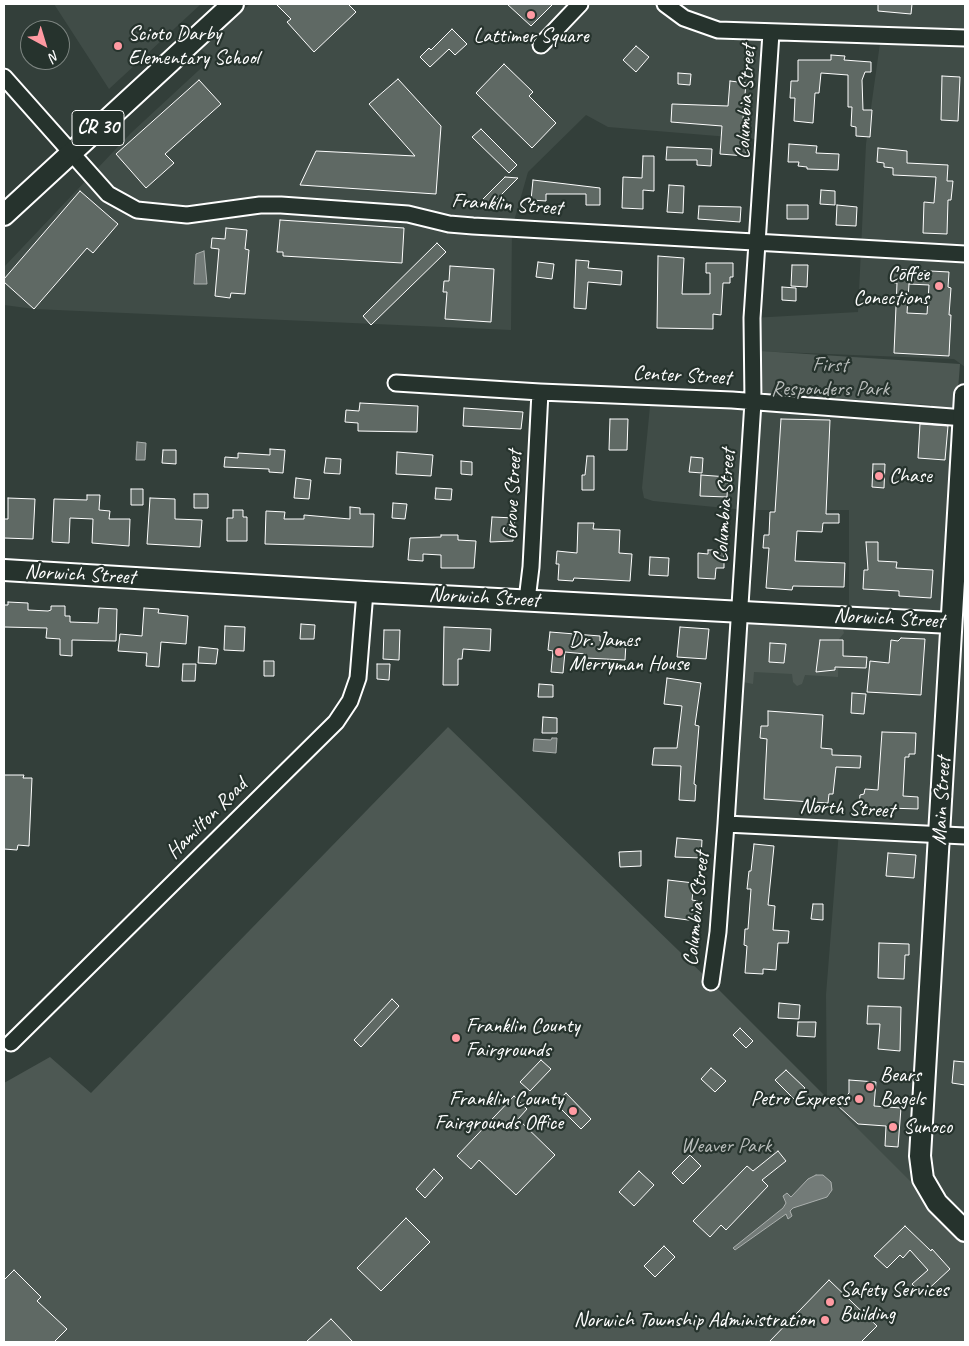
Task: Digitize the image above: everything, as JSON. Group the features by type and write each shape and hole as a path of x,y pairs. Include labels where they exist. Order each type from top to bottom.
{"main road":[{"name":"CR 30","path":"4,215 69,153 233,4"},
{"name":"Main Street","path":"965,395 958,623 940,834 920,1156 923,1179 937,1203 965,1231"},
{"name":"Norwich Street","path":"4,570 365,592 958,623"}],"street":[{"path":"541,45 580,4"},
{"path":"666,4 684,18 718,30 965,38"},
{"name":"Columbia Street","path":"710,982 718,932 754,402 752,318 759,241 771,32"},
{"name":"Franklin Street","path":"4,77 69,153 108,194 138,210 186,215 260,204 281,205 408,214 449,224 473,226 965,254"},
{"name":"Center Street","path":"396,383 754,402 965,418"},
{"name":"Grove Street","path":"527,600 531,567 540,392"},
{"name":"Hamilton Road","path":"11,1043 336,722 350,702 358,678 365,592"},
{"name":"North Street","path":"726,824 965,836"}],"shaded area":[{"name":"Scioto Darby Elementary School","path":"54,4 201,4 109,89 70,29 70,20 64,20"},
{"path":"250,4 965,4 965,367 954,359 753,351 752,318 858,312 866,144 881,36 771,33 766,140 608,127 586,115 528,172 512,228 511,330 34,309 4,305 4,267 131,133 211,59 200,48"},
{"path":"204,251 207,284 194,284 196,254"},
{"path":"965,395 965,1341 827,1098 826,995 839,830 726,824 740,612 849,616 849,510 746,510 653,501 644,498 642,488 651,396 964,418"},
{"path":"137,442 146,443 145,460 136,460"},
{"path":"552,738 557,738 556,753 533,751 534,739 551,740"},
{"path":"816,1175 823,1175 831,1182 832,1190 827,1197 793,1208 790,1211 792,1216 788,1219 786,1214 735,1250 733,1248 783,1208 786,1203 783,1196 787,1193 791,1197 808,1179"}],"green space":[{"name":"First Responders Park","path":"761,351 960,364 957,403 949,410 933,409 931,405 870,401 867,404 863,404 861,400 847,399 845,402 836,402 835,399 774,395 773,398 761,397"},
{"path":"751,622 772,623 772,626 842,626 844,633 839,639 838,677 805,675 802,684 797,686 793,682 792,674 754,672 753,684 743,682 746,628"},
{"name":"Franklin County Fairgrounds","path":"448,727 711,982 912,1183 937,1203 965,1231 965,1342 4,1342 4,1083 50,1057 91,1093"}],"building":[{"path":"276,4 348,4 356,12 314,52 287,22 291,19"},
{"name":"Lattimer Square","path":"507,4 553,4 531,26"},
{"path":"878,4 912,4 911,14 878,11"},
{"path":"452,29 467,44 455,55 449,49 430,67 420,57 429,48 431,50"},
{"path":"636,46 649,57 636,72 623,60"},
{"path":"831,55 845,56 844,60 871,62 871,72 865,72 862,80 863,110 872,110 870,137 856,136 856,127 851,126 852,107 848,107 848,75 821,73 819,93 815,93 813,123 794,121 795,98 790,98 791,81 798,81 798,60 831,60"},
{"path":"504,64 533,92 529,96 556,123 532,148 476,93"},
{"path":"678,73 691,74 690,85 678,84"},
{"path":"942,76 960,77 958,121 941,120"},
{"path":"398,79 441,126 436,194 300,185 316,151 415,156 369,104"},
{"path":"199,80 221,104 165,154 174,163 146,188 116,154"},
{"path":"730,81 746,83 741,142 747,142 746,156 720,154 722,126 671,122 672,104 728,106"},
{"path":"481,129 517,165 509,173 472,137"},
{"path":"789,144 817,146 816,153 839,154 838,170 807,169 807,167 798,166 799,162 788,162"},
{"path":"667,147 712,149 711,166 697,165 697,160 666,160"},
{"path":"878,148 907,151 907,163 948,165 947,181 953,181 951,200 948,200 947,234 923,233 924,202 934,203 936,177 893,175 893,168 884,167 884,163 877,162"},
{"path":"643,156 654,156 654,191 643,190 643,209 622,208 623,177 642,178"},
{"path":"505,177 518,178 486,210 479,203"},
{"path":"533,180 600,188 600,205 586,205 586,194 546,194 546,201 531,200"},
{"path":"669,185 684,186 683,213 667,212"},
{"path":"821,190 835,191 835,205 820,204"},
{"path":"80,191 118,224 93,253 87,248 34,309 4,282 4,279"},
{"path":"787,205 808,205 808,219 787,219"},
{"path":"837,205 857,207 856,226 836,225"},
{"path":"699,206 741,207 740,222 698,219"},
{"path":"280,220 404,228 402,263 283,256 283,252 277,252"},
{"path":"226,228 247,230 245,249 249,250 245,294 231,293 230,298 215,296 219,249 211,248 212,238 225,239"},
{"path":"437,243 446,252 371,325 363,316"},
{"path":"658,256 684,258 682,294 710,294 710,273 706,273 706,263 733,263 733,277 730,277 730,283 723,283 721,315 713,314 713,329 657,328"},
{"path":"576,260 589,261 588,268 622,271 621,285 588,282 586,309 574,308"},
{"path":"538,262 554,264 552,279 536,277"},
{"path":"792,265 808,265 807,287 791,286"},
{"path":"450,266 494,269 491,322 445,319 447,292 443,292 444,281 449,281"},
{"path":"893,269 949,272 948,287 951,288 949,315 951,315 949,356 894,353 897,283 892,283","holes":["909,284 929,285 927,314 907,313"]},
{"path":"782,287 796,288 796,301 782,300"},
{"path":"360,403 418,406 417,432 358,431 358,423 345,422 346,410 359,411"},
{"path":"464,408 523,412 521,429 463,426"},
{"path":"610,419 628,419 627,450 609,450"},
{"path":"781,419 830,420 826,514 839,514 839,523 823,523 822,532 797,531 795,561 845,563 844,587 793,586 792,590 766,588 769,548 763,548 764,535 769,535 770,512 775,512"},
{"path":"920,424 948,426 945,460 918,458"},
{"path":"270,449 285,450 283,473 269,472 269,469 224,467 225,457 238,458 238,453 270,455"},
{"path":"163,450 176,450 176,464 162,463"},
{"path":"397,452 433,455 431,476 396,474"},
{"path":"587,456 594,456 594,490 582,490 582,475 585,475"},
{"path":"691,457 703,458 702,473 689,472"},
{"path":"326,458 341,459 340,474 324,473"},
{"path":"461,461 472,462 472,475 461,474"},
{"name":"Chase","path":"873,464 885,464 884,488 872,487"},
{"path":"701,475 728,477 727,497 700,496"},
{"path":"296,478 311,480 309,499 294,498"},
{"path":"436,488 452,489 451,500 435,499"},
{"path":"131,489 143,489 143,505 131,505"},
{"path":"194,494 208,494 208,508 194,508"},
{"path":"87,495 100,495 99,510 110,511 109,519 130,519 129,546 92,543 93,519 70,518 69,543 52,542 54,499 87,500"},
{"path":"8,498 35,499 33,539 4,538 4,519 8,519"},
{"path":"150,498 175,499 175,519 202,520 200,547 147,544"},
{"path":"393,503 407,504 405,519 392,518"},
{"path":"350,507 360,508 360,514 374,514 373,547 265,544 266,511 285,512 284,519 304,519 304,515 350,519"},
{"path":"233,510 243,510 243,517 247,517 247,541 227,541 227,518 233,518"},
{"path":"492,517 515,518 513,541 490,542"},
{"path":"578,523 594,523 593,529 620,530 619,553 632,554 630,581 574,578 573,581 558,580 559,564 556,564 557,551 577,553"},
{"path":"441,535 458,535 458,540 476,541 474,568 441,568 441,555 423,554 423,561 408,560 410,538 441,537"},
{"path":"866,542 878,542 878,561 897,562 896,568 933,570 931,598 899,596 899,591 863,589 864,570 868,570"},
{"path":"708,550 724,550 724,568 716,568 715,579 698,578 698,553 708,554"},
{"path":"650,557 669,558 668,576 649,575"},
{"path":"8,602 28,603 28,610 48,611 51,610 51,606 65,606 65,616 70,616 70,622 98,623 99,608 117,609 116,641 72,640 72,656 60,655 60,639 46,638 47,628 4,627 4,605 8,605"},
{"path":"144,608 159,609 158,613 188,616 186,644 161,642 159,667 146,666 147,653 118,651 120,634 142,636"},
{"path":"301,624 315,625 314,639 300,639"},
{"path":"225,626 245,627 244,651 224,650"},
{"path":"444,627 491,629 490,651 463,649 462,659 458,659 458,685 443,685"},
{"path":"680,627 709,629 706,659 677,657"},
{"path":"384,630 400,630 399,660 383,659"},
{"path":"550,632 600,636 600,641 626,643 625,660 586,658 586,654 565,652 563,673 551,672 553,651 548,650"},
{"path":"901,638 925,639 921,695 867,692 870,661 889,663 891,640 898,641"},
{"path":"820,640 843,640 843,656 867,657 866,668 835,667 835,670 816,672"},
{"path":"770,643 786,644 784,663 769,662"},
{"path":"199,647 218,649 216,664 198,663"},
{"path":"264,661 274,661 274,676 264,676"},
{"path":"183,664 196,664 195,681 182,681"},
{"path":"377,664 390,664 389,680 377,679"},
{"path":"667,678 701,683 695,725 699,726 694,784 696,785 695,801 679,800 681,766 652,765 654,748 677,748 682,706 664,704"},
{"path":"539,684 553,685 553,697 538,697"},
{"path":"852,693 866,694 864,714 851,713"},
{"path":"768,711 823,715 821,748 832,749 832,755 861,756 860,768 836,767 833,794 829,794 828,803 764,799 767,739 760,738 761,726 768,726"},
{"path":"543,717 557,718 557,733 542,733"},
{"path":"882,732 916,733 915,754 909,754 909,757 905,757 903,796 918,797 918,809 859,807 860,795 864,794 865,789 878,790"},
{"path":"4,775 24,775 23,778 32,778 29,846 18,845 17,850 4,849"},
{"path":"677,838 702,840 701,858 675,857"},
{"path":"754,844 774,846 768,905 775,906 773,930 789,931 788,943 778,943 776,970 763,969 763,974 745,973 747,946 744,945 745,929 748,929 751,889 747,889"},
{"path":"641,851 641,866 620,867 619,852"},
{"path":"888,853 916,855 914,878 886,876"},
{"path":"668,880 694,883 692,900 698,901 696,921 665,917"},
{"path":"813,904 823,904 823,920 811,919"},
{"path":"879,943 909,944 909,955 905,955 904,979 878,978"},
{"path":"392,999 399,1006 361,1047 354,1040"},
{"path":"779,1003 800,1005 799,1019 778,1018"},
{"path":"868,1006 901,1007 900,1051 878,1049 880,1024 867,1024"},
{"path":"798,1022 816,1022 815,1037 797,1036"},
{"path":"740,1028 753,1041 746,1048 733,1035"},
{"path":"541,1060 551,1069 530,1091 520,1082"},
{"path":"954,1061 965,1062 965,1085 952,1083"},
{"path":"711,1068 726,1081 715,1092 701,1079"},
{"path":"786,1070 805,1088 794,1099 775,1080"},
{"path":"849,1080 876,1082 874,1106 901,1108 898,1147 885,1146 886,1126 858,1124 837,1105 849,1093"},
{"name":"Franklin County Fairgrounds Office","path":"566,1093 591,1119 581,1129 555,1103"},
{"path":"514,1096 527,1109 518,1119 555,1155 516,1195 479,1160 471,1169 457,1156"},
{"path":"778,1151 786,1161 762,1180 768,1186 726,1230 721,1225 710,1237 693,1221 747,1166 753,1171"},
{"path":"690,1155 701,1166 683,1184 672,1173"},
{"path":"434,1169 443,1178 425,1198 416,1189"},
{"path":"639,1171 654,1185 634,1206 619,1192"},
{"path":"406,1218 430,1242 381,1291 357,1268"},
{"path":"905,1226 931,1251 932,1249 950,1269 922,1295 912,1284 928,1270 910,1250 903,1258 900,1255 887,1268 874,1256"},
{"path":"664,1246 675,1257 655,1277 644,1266"},
{"path":"14,1270 41,1297 37,1301 67,1329 54,1342 4,1342 4,1280"},
{"name":"Safety Services Building","path":"829,1280 877,1326 861,1342 769,1342"},
{"path":"331,1319 353,1342 306,1342"}],"place":[{"name":"Lattimer Square","path":"531,15"},
{"name":"Scioto Darby Elementary School","path":"118,46"},
{"name":"Coffee Conections","path":"939,286"},
{"name":"Chase","path":"879,476"},
{"name":"Dr. James Merryman House","path":"559,652"},
{"name":"Franklin County Fairgrounds","path":"456,1038"},
{"name":"Bears Bagels","path":"870,1087"},
{"name":"Petro Express","path":"859,1099"},
{"name":"Franklin County Fairgrounds Office","path":"573,1111"},
{"name":"Sunoco","path":"893,1127"},
{"name":"Safety Services Building","path":"830,1302"},
{"name":"Norwich Township Administration","path":"825,1320"}],"park label":[{"name":"Weaver Park","path":"726,1146"}]}
